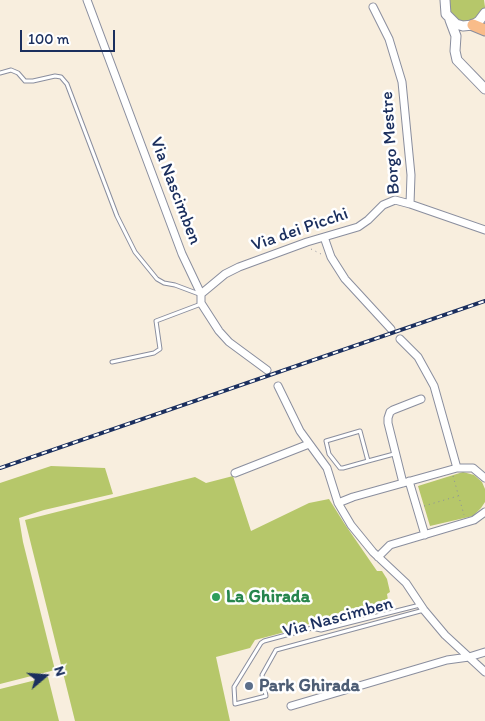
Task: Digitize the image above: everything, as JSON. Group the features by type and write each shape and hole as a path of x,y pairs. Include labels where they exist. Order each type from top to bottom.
{"highway":[{"path":"472,25 485,30"}],"street":[{"name":"Via Nascimben","path":"86,0 182,254 201,294 201,303"},
{"path":"445,0 444,7 455,30 456,42 454,51 457,60 485,89"},
{"name":"Borgo Mestre","path":"372,7 389,39 402,82 411,175 410,204 485,230"},
{"path":"456,42 485,13"},
{"path":"450,20 456,24 472,25"},
{"name":"Via dei Picchi","path":"201,294 226,274 239,267 289,248 358,227 389,202 395,200 410,204"},
{"path":"324,237 331,257 345,279 390,329"},
{"path":"201,303 219,331 229,342 267,370"},
{"path":"400,339 418,357 434,386 457,468"},
{"name":"Via Nascimben","path":"278,386 296,423 327,468 338,503 351,525 378,557 406,583 422,607 445,635 485,672"},
{"path":"420,399 396,408 388,415 388,424 395,454 425,535"},
{"path":"235,473 309,444"},
{"path":"338,503 353,497 457,468 473,468 485,478"},
{"path":"378,557 390,545 474,520 485,512"},
{"path":"291,706 447,660 469,657 485,652"}],"lane":[{"path":"0,73 11,70 18,73 25,81 55,76 61,77 67,84 117,216 135,252 157,279 194,294 201,294"},
{"path":"112,362 154,353 160,349 156,321 201,303"},
{"path":"368,461 360,431 326,441 329,454 340,468 368,461 395,454"},
{"name":"Via Nascimben","path":"422,607 276,650 262,675 266,696 235,704 234,687 264,641 312,628 321,630 422,607"}],"path":[{"path":"453,475 465,517"},
{"path":"422,506 459,496"}],"green space":[{"path":"448,0 484,0 485,7 484,11 472,22 460,22 450,14"},
{"path":"51,466 105,468 113,494 44,510 19,518 23,542 55,670 0,684 0,483"},
{"path":"463,472 474,475 482,482 485,489 485,502 473,516 430,526 418,486"},
{"name":"La Ghirada","path":"233,476 251,531 309,503 329,499 377,571 382,571 387,579 390,592 387,594 388,600 383,602 383,605 255,640 250,648 216,657 230,721 75,721 25,520 195,477 206,483"},
{"path":"48,677 59,721 0,721 0,689"}],"railway":[{"path":"0,468 485,301"}],"place":[{"name":"La Ghirada","path":"216,597"},
{"name":"Park Ghirada","path":"249,686"}]}
